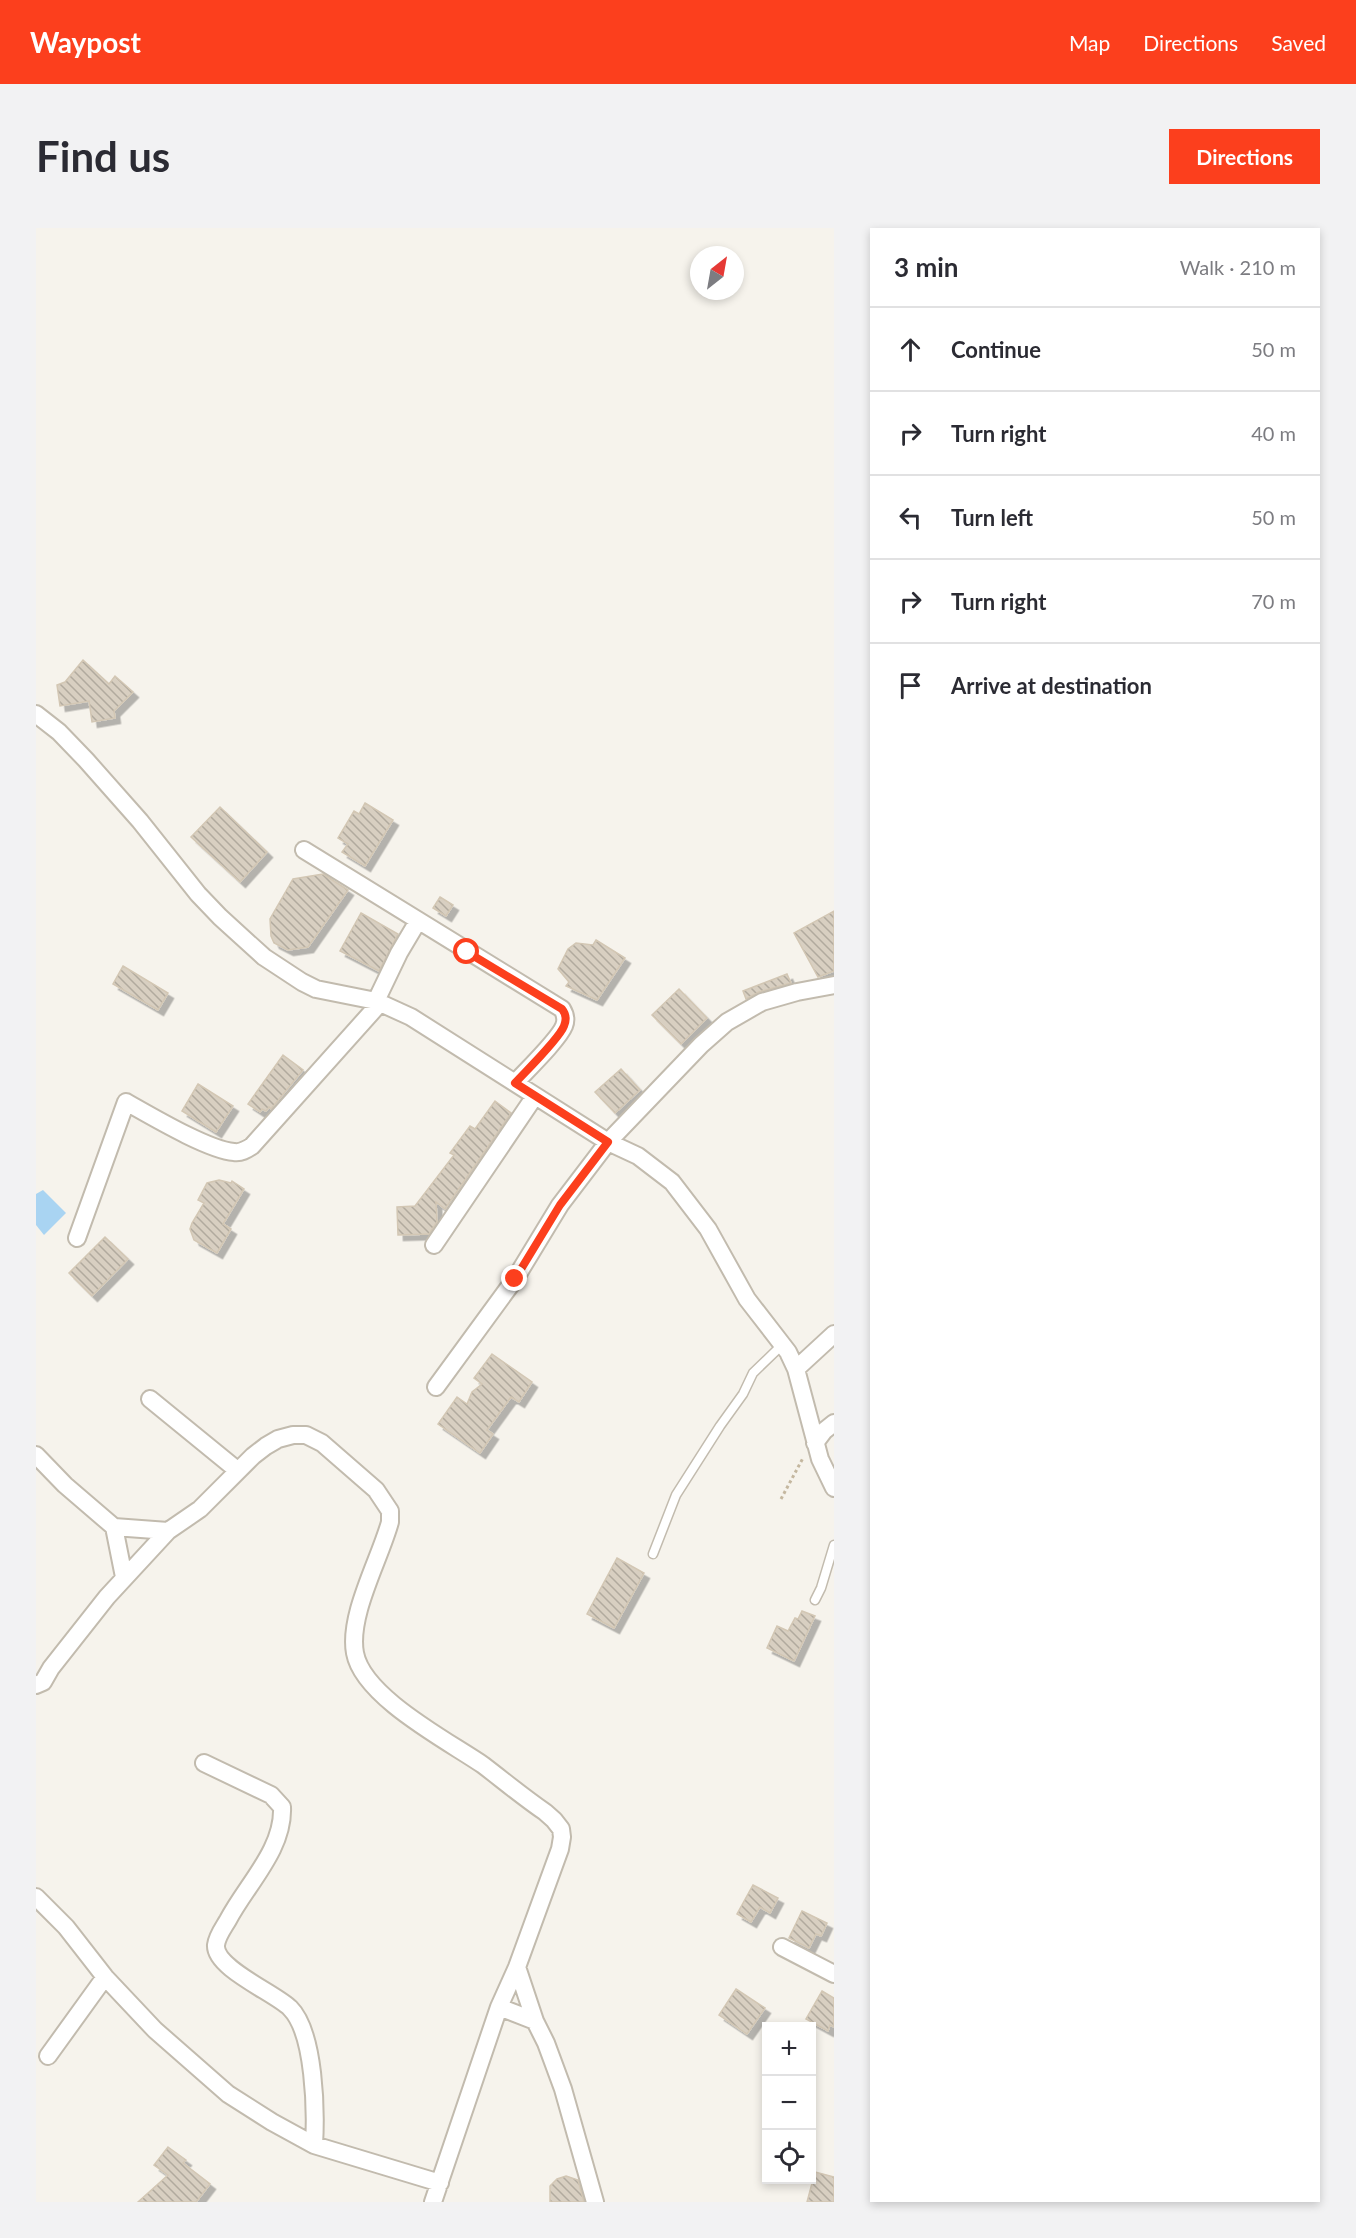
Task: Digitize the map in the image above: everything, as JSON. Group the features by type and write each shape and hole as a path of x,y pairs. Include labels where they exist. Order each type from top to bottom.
{"street":[{"path":"36,714 59,732 86,760 140,821 198,894 264,957 316,989 378,1002 396,1009 608,1142 638,1156 672,1182 703,1221 747,1299 782,1345 796,1369 820,1459 834,1488"},
{"path":"304,850 562,1009 566,1014 565,1024 561,1031 515,1083"},
{"path":"77,1238 126,1102 196,1138 225,1150 241,1152 252,1146 378,1002 399,953 418,921"},
{"path":"436,1387 515,1279 560,1205 608,1142 671,1074 727,1022 762,1002 834,985"},
{"path":"434,1245 535,1096"},
{"path":"796,1369 834,1334"},
{"path":"150,1399 237,1470"},
{"path":"815,1443 834,1423"},
{"path":"36,1685 43,1682 64,1651 124,1577 168,1531 180,1525 200,1509 237,1470 266,1446 293,1435 306,1435 322,1443 376,1490 390,1511 387,1531 356,1623 355,1653 361,1669 391,1702 545,1812 561,1830 562,1838 553,1872 523,1944 517,1967 499,2007 433,2202"},
{"path":"36,1455 64,1485 114,1527 168,1531"},
{"path":"114,1527 124,1577"},
{"path":"204,1763 271,1795 282,1807 283,1820 279,1836 235,1906 216,1945 222,1960 233,1970 277,1997 298,2018 307,2047 314,2093 314,2145"},
{"path":"36,1897 66,1927 105,1977 155,2030 228,2094 314,2145 440,2183"},
{"path":"782,1947 834,1974"},
{"path":"517,1967 535,2021 563,2089 595,2202"},
{"path":"48,2056 105,1977"},
{"path":"499,2007 535,2021"}],"lane":[{"path":"653,1554 676,1495 743,1394 753,1373 782,1345"},
{"path":"815,1600 824,1581 834,1545"}],"path":[{"path":"781,1499 802,1458 815,1443"}],"water":[{"path":"43,1190 66,1213 44,1235 36,1225 36,1194"}],"building":[{"path":"83,660 109,684 115,676 133,692 114,711 115,718 92,722 89,701 60,706 57,685 65,682"},
{"path":"365,803 393,820 365,866 342,852 348,844 338,838 354,811 359,814"},
{"path":"220,807 267,852 240,882 191,837"},
{"path":"323,874 348,890 308,947 288,950 274,943 271,936 270,919 293,879"},
{"path":"440,897 453,905 446,916 433,908"},
{"path":"834,911 834,971 818,977 794,933"},
{"path":"361,913 398,934 379,971 340,951"},
{"path":"596,940 625,958 597,1000 566,986 569,982 558,969 568,949 576,943 593,945"},
{"path":"123,966 168,993 158,1010 113,984"},
{"path":"787,974 791,983 759,992 746,999 743,991"},
{"path":"679,989 707,1018 681,1044 652,1015"},
{"path":"283,1055 303,1070 271,1109 269,1107 266,1111 262,1109 260,1112 248,1104"},
{"path":"621,1069 640,1090 615,1113 595,1092"},
{"path":"198,1084 233,1106 216,1132 182,1111"},
{"path":"495,1101 511,1113 445,1209 436,1202 437,1222 429,1234 398,1235 397,1207 415,1206 454,1155 450,1153 470,1126 475,1129"},
{"path":"219,1180 231,1183 232,1181 244,1189 223,1224 231,1229 217,1253 194,1240 190,1229 204,1203 198,1200 207,1183"},
{"path":"105,1237 128,1259 92,1296 69,1273"},
{"path":"492,1354 532,1382 519,1402 511,1397 487,1430 493,1434 480,1453 438,1424 457,1397 467,1404 472,1392 482,1384 474,1378"},
{"path":"617,1558 644,1573 614,1628 587,1614"},
{"path":"802,1611 815,1616 794,1661 767,1648 777,1626 788,1631"},
{"path":"753,1885 778,1898 770,1913 760,1907 751,1922 737,1914"},
{"path":"802,1911 827,1923 821,1936 816,1934 809,1948 789,1938"},
{"path":"736,1989 765,2008 747,2034 719,2015"},
{"path":"822,1991 834,1998 834,2027 830,2025 828,2031 816,2024 816,2022 806,2019"},
{"path":"168,2147 186,2160 183,2163 210,2184 196,2202 138,2202 168,2175 154,2165"},
{"path":"816,2172 834,2177 834,2202 807,2202 812,2184 816,2184"},
{"path":"566,2176 578,2180 584,2202 550,2202 550,2186 557,2179"}],"route":[{"path":"467,952 562,1009 566,1014 565,1024 561,1031 515,1083 608,1142 560,1205 515,1279"}]}
